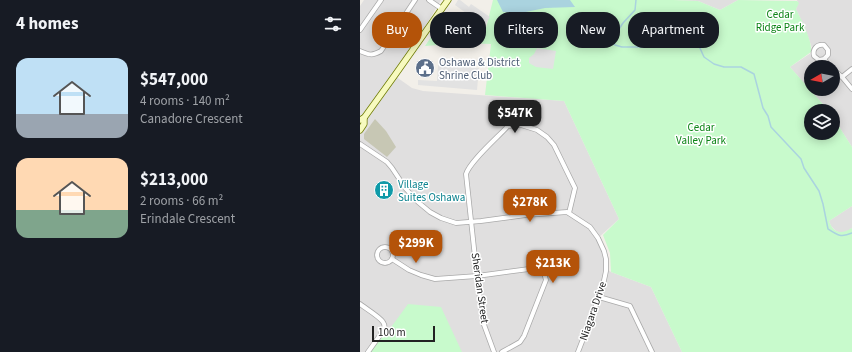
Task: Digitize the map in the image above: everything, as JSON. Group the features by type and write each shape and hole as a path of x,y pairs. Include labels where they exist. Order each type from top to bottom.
{"main road":[{"path":"360,130 364,124 362,119 395,76 448,0"}],"street":[{"path":"360,30 381,0"},
{"path":"360,51 375,55 382,51 415,0"},
{"path":"429,0 442,9"},
{"path":"852,69 842,77 852,89"},
{"name":"Sheridan Street","path":"494,352 483,322 471,222 466,174 467,170 508,126 521,125 537,130 547,137 554,145 575,188 569,213"},
{"path":"360,144 386,162 392,168 406,189 430,212 441,218 456,223 553,213 569,213"},
{"name":"Niagara Drive","path":"569,213 590,227 598,238 606,259 606,271 602,290 578,352"},
{"path":"383,247 388,247 392,251 392,259 386,263 381,262 378,258 378,250 383,247"},
{"path":"392,259 409,270 436,279 477,276 529,269 544,273 546,280 524,336 520,342 502,352"},
{"path":"599,297 630,306 652,352"},
{"path":"360,304 382,320 384,325 383,331 368,352"}],"shaded area":[{"path":"364,0 441,0 434,12 430,12 430,18 422,31 422,12 372,12 372,48 412,48 395,76 412,88 423,91 564,101 619,219 598,238 606,269 651,287 682,352 360,352 360,6"},
{"path":"458,0 460,0 469,7 471,4 483,12 465,12 455,5"},
{"path":"673,0 738,0 720,10 698,1"},
{"path":"797,0 852,0 852,147 840,128 840,104 823,104 816,96 840,96 840,60 804,60 804,83 790,67 811,53 812,48 796,9 798,3"},
{"path":"486,14 490,17 486,23"},
{"path":"537,48 556,51 553,69 536,67 529,63 529,58 534,54"},
{"path":"438,65 479,68 477,90 418,85 418,80 437,81"},
{"path":"375,119 386,131 396,147 387,157 364,139 364,134"},
{"path":"852,206 852,228 841,233 836,231 831,226 829,221"}],"green space":[{"name":"Cedar Valley Park","path":"493,0 698,1 720,10 738,0 797,1 799,3 796,9 810,42 811,52 790,67 804,83 804,96 816,96 823,104 804,104 804,140 840,140 840,128 852,147 852,206 829,221 833,228 838,232 844,232 852,228 852,352 682,352 651,287 611,272 610,253 603,235 619,219 564,101 485,95 491,44 486,44 486,28"},
{"name":"Cedar Valley Park","path":"430,38 430,46 425,46"},
{"path":"408,304 441,307 462,352 371,352"}],"water":[{"path":"497,0 570,0 575,7 545,8 526,12 503,12"}],"waterway":[{"path":"636,0 635,10 623,23 612,42 615,45 622,47 646,47 680,38 691,40 699,46 704,57 714,64 724,67 741,67 754,74 763,108 768,116 771,127 801,159 804,168 819,191 828,229 839,235 852,233"}],"place":[{"name":"Oshawa & District Shrine Club","path":"425,68"},
{"name":"Village Suites Oshawa","path":"384,190"}],"park label":[{"name":"Cedar Ridge Park","path":"780,20"}]}
